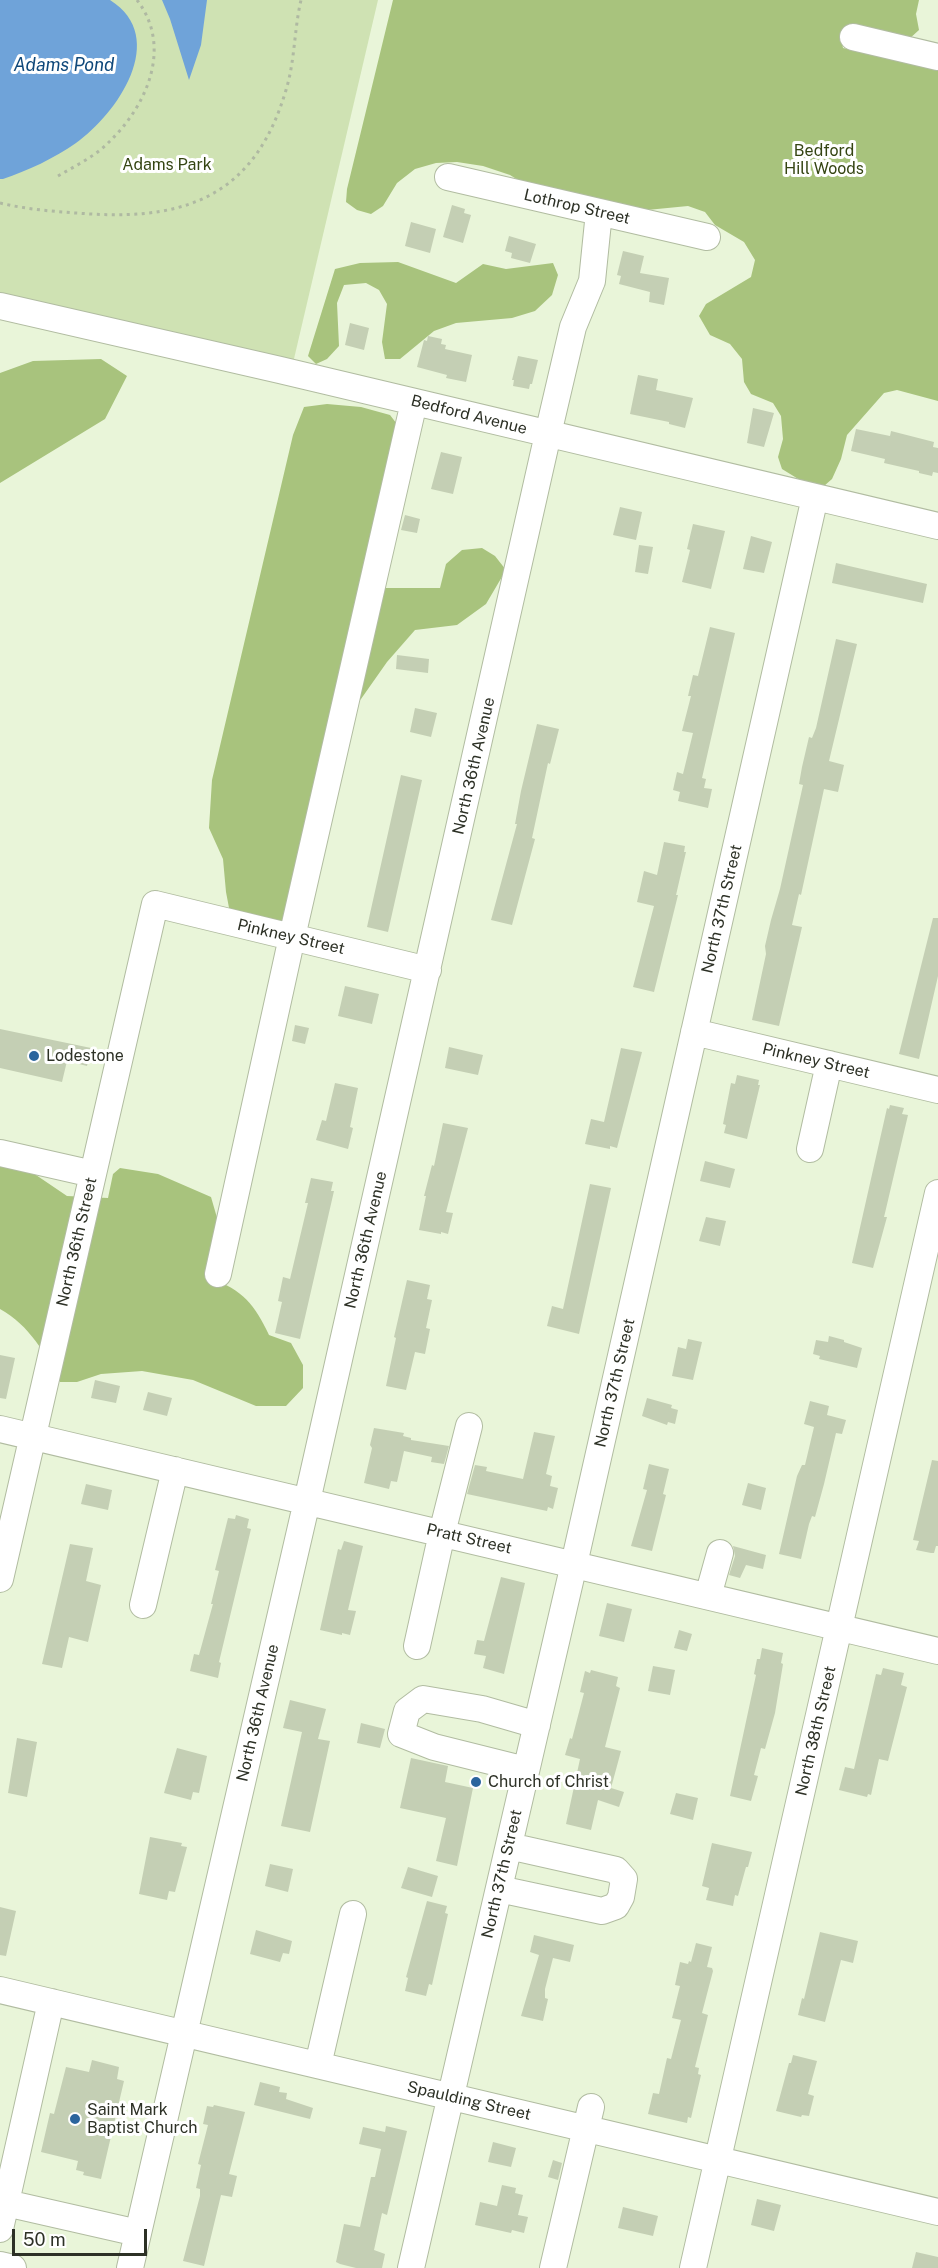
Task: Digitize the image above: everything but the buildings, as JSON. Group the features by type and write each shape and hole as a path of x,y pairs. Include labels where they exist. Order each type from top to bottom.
{"street":[{"path":"853,37 938,57"},
{"name":"Lothrop Street","path":"448,177 706,237"},
{"name":"North 36th Avenue","path":"130,2268 307,1501 548,434 573,327 592,281 599,212"},
{"name":"Bedford Avenue","path":"0,306 938,526"},
{"path":"218,1274 414,402"},
{"name":"North 37th Street","path":"411,2268 574,1564 815,497"},
{"name":"Pinkney Street","path":"155,904 428,970"},
{"name":"North 36th Street","path":"0,1579 155,904"},
{"name":"Pinkney Street","path":"694,1032 938,1090"},
{"path":"810,1149 829,1064"},
{"path":"0,1153 93,1174"},
{"name":"North 38th Street","path":"693,2268 938,1193"},
{"path":"417,1646 469,1426"},
{"name":"Pratt Street","path":"0,1429 938,1651"},
{"path":"143,1605 174,1470"},
{"path":"708,1596 720,1553"},
{"path":"526,1770 434,1748 401,1734 407,1711 423,1699 482,1709 537,1725"},
{"path":"499,1889 602,1911 616,1906 621,1897 624,1879 616,1870 509,1846"},
{"path":"318,2065 353,1914"},
{"name":"Spaulding Street","path":"0,1990 451,2096 588,2118 718,2160 938,2212"},
{"path":"0,2229 51,2002"},
{"path":"553,2268 588,2118"},
{"path":"6,2203 138,2233"},
{"path":"0,2265 13,2268"}],"path":[{"path":"58,176 108,143 131,116 140,101 155,60 154,35 150,22 137,0"},
{"path":"0,202 36,209 131,215 192,205 223,188 245,170 256,156 278,114 292,67 295,29 301,0"}],"green space":[{"name":"Adams Park","path":"0,0 378,0 293,363 0,297"},
{"name":"Bedford Hill Woods","path":"393,0 919,0 916,14 919,30 908,40 841,38 843,48 938,69 938,401 897,390 884,393 847,435 841,459 832,479 824,486 808,485 782,469 778,457 783,439 781,416 773,403 751,394 744,382 742,359 730,344 710,335 699,316 706,304 751,277 755,260 744,242 715,225 705,212 688,206 647,210 531,188 510,175 483,166 457,162 436,163 415,169 397,183 383,206 371,214 357,210 346,202 347,189"},
{"path":"398,262 456,283 483,264 506,269 553,263 558,275 552,295 535,311 512,318 456,323 434,331 400,359 385,359 382,342 387,304 379,290 366,283 344,285 337,303 339,346 327,359 316,364 308,356 335,269 360,263"},
{"path":"101,359 127,376 105,419 0,483 0,373 33,361"},
{"path":"327,404 361,407 390,415 400,428 362,588 440,588 446,564 462,550 482,548 495,556 506,570 486,604 457,625 415,630 387,662 361,699 333,724 288,907 280,925 230,913 223,859 209,828 212,780 293,435 304,407"},
{"path":"0,1164 36,1175 67,1196 108,1198 113,1174 120,1168 158,1174 211,1197 220,1228 210,1278 231,1288 247,1300 259,1315 269,1335 291,1343 303,1365 303,1388 286,1406 256,1406 193,1380 142,1371 101,1374 77,1382 60,1382 36,1341 11,1316 0,1309"}],"water":[{"name":"Adams Pond","path":"0,0 110,0 127,16 136,34 136,54 131,75 121,95 107,114 92,130 68,149 3,179 0,179"},
{"path":"162,0 207,0 201,45 189,80 170,19"}],"place":[{"name":"Lodestone","path":"34,1056"},
{"name":"Church of Christ","path":"476,1782"},
{"name":"Saint Mark Baptist Church","path":"75,2119"}]}
